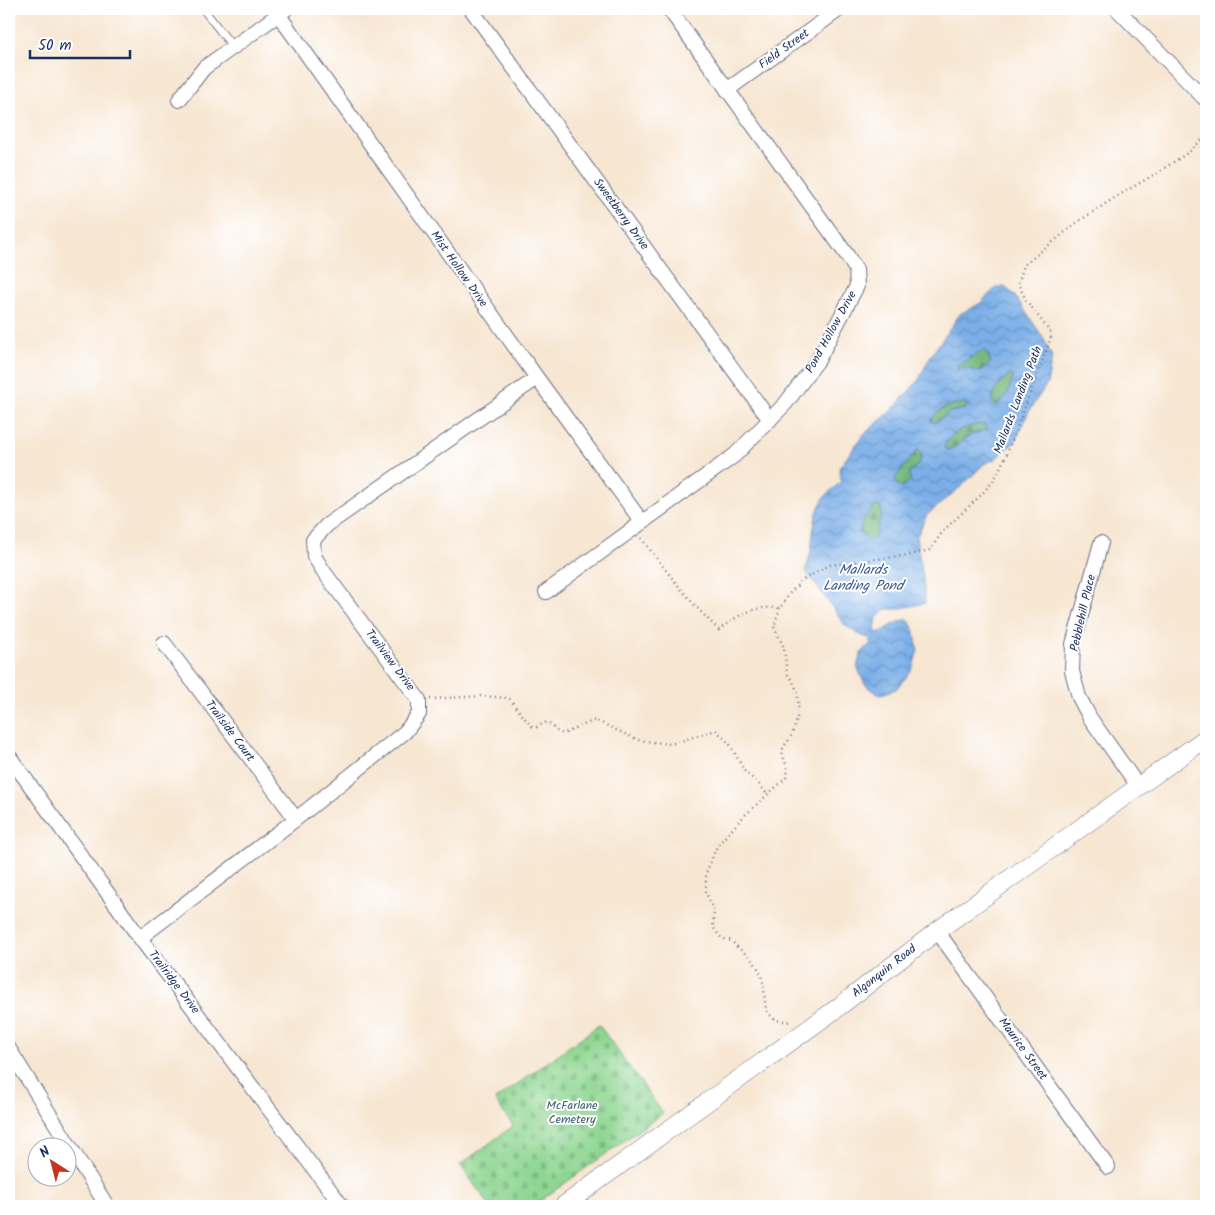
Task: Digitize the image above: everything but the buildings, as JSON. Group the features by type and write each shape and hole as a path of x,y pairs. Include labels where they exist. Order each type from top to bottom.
{"street":[{"name":"Sweetberry Drive","path":"471,9 770,420"},
{"name":"Pond Hollow Drive","path":"546,592 735,455 786,403 818,360 857,286 856,270 669,9"},
{"name":"Field Street","path":"727,90 840,9"},
{"path":"1117,9 1206,100"},
{"path":"179,100 204,68 282,12"},
{"name":"Mist Hollow Drive","path":"282,12 638,525"},
{"name":"Trailview Drive","path":"140,938 296,819 405,732 419,714 419,700 314,556 313,540 327,525 537,378"},
{"name":"Pebblehill Place","path":"1101,543 1073,644 1072,671 1079,697 1090,718 1138,786"},
{"name":"Trailside Court","path":"164,643 296,819"},
{"name":"Algonquin Road","path":"563,1206 811,1026 937,931 1206,738"},
{"name":"Trailridge Drive","path":"9,756 140,938 342,1206"},
{"name":"Maurice Street","path":"937,931 1108,1167"},
{"path":"9,1049 107,1206"}],"lane":[{"path":"203,9 233,47"}],"path":[{"name":"Mallards Landing Path","path":"811,1026 775,1020 766,1010 763,978 760,971 749,957 739,950 732,941 722,938 713,927 714,911 706,893 706,873 717,846 744,816 786,778 788,771 782,752 794,728 798,709 798,694 795,684 787,674 784,648 774,627 780,608 802,580 830,565 909,555 930,550 943,531 981,495 994,480 1006,456 1051,338 1050,332 1026,300 1018,284 1024,265 1079,221 1189,152 1206,136"},
{"path":"638,525 684,593 719,630 747,611 764,607 780,608"},
{"path":"419,700 482,696 509,698 531,726 537,727 548,722 556,731 563,734 594,720 638,740 671,744 716,730 729,744 745,772 767,794"}],"green space":[{"path":"984,350 991,363 979,372 967,368 957,369 956,365"},
{"path":"1011,374 1014,376 1007,393 999,405 995,407 992,403 996,390 1000,383"},
{"path":"964,403 970,405 965,409 950,412 933,423 931,421 941,410 954,404"},
{"path":"984,423 987,430 969,436 951,449 947,450 944,447 947,441 960,430"},
{"path":"917,450 920,450 921,460 910,472 911,480 902,487 896,484 895,478"},
{"path":"876,505 881,508 882,512 875,539 869,540 860,533 862,521"},
{"name":"McFarlane Cemetery","path":"599,1025 663,1113 533,1206 490,1206 460,1165 513,1126 495,1100"}],"water":[{"name":"Mallards Landing Pond","path":"997,287 1005,287 1014,295 1043,337 1052,357 1047,384 1029,411 1015,442 995,459 984,464 964,484 927,515 916,538 923,577 925,603 897,609 886,609 877,618 875,630 878,633 900,621 908,619 914,630 918,650 912,670 896,689 879,695 865,684 857,667 861,653 871,643 869,638 860,635 846,626 805,570 818,509 824,498 841,481 839,468 864,434 889,413 918,381 930,357 960,314 979,304","holes":["984,350 991,363 979,372 967,368 957,369 957,365","1011,374 1014,376 1005,397 995,406 992,403 994,394","964,403 969,405 965,409 950,412 934,423 931,421 940,410 954,404","984,424 987,430 969,436 953,448 947,450 944,447 955,433 966,427","917,450 920,450 921,458 919,464 909,475 911,480 902,487 896,484 895,478","876,505 881,508 882,512 875,538 869,540 860,533 862,521"]}]}
